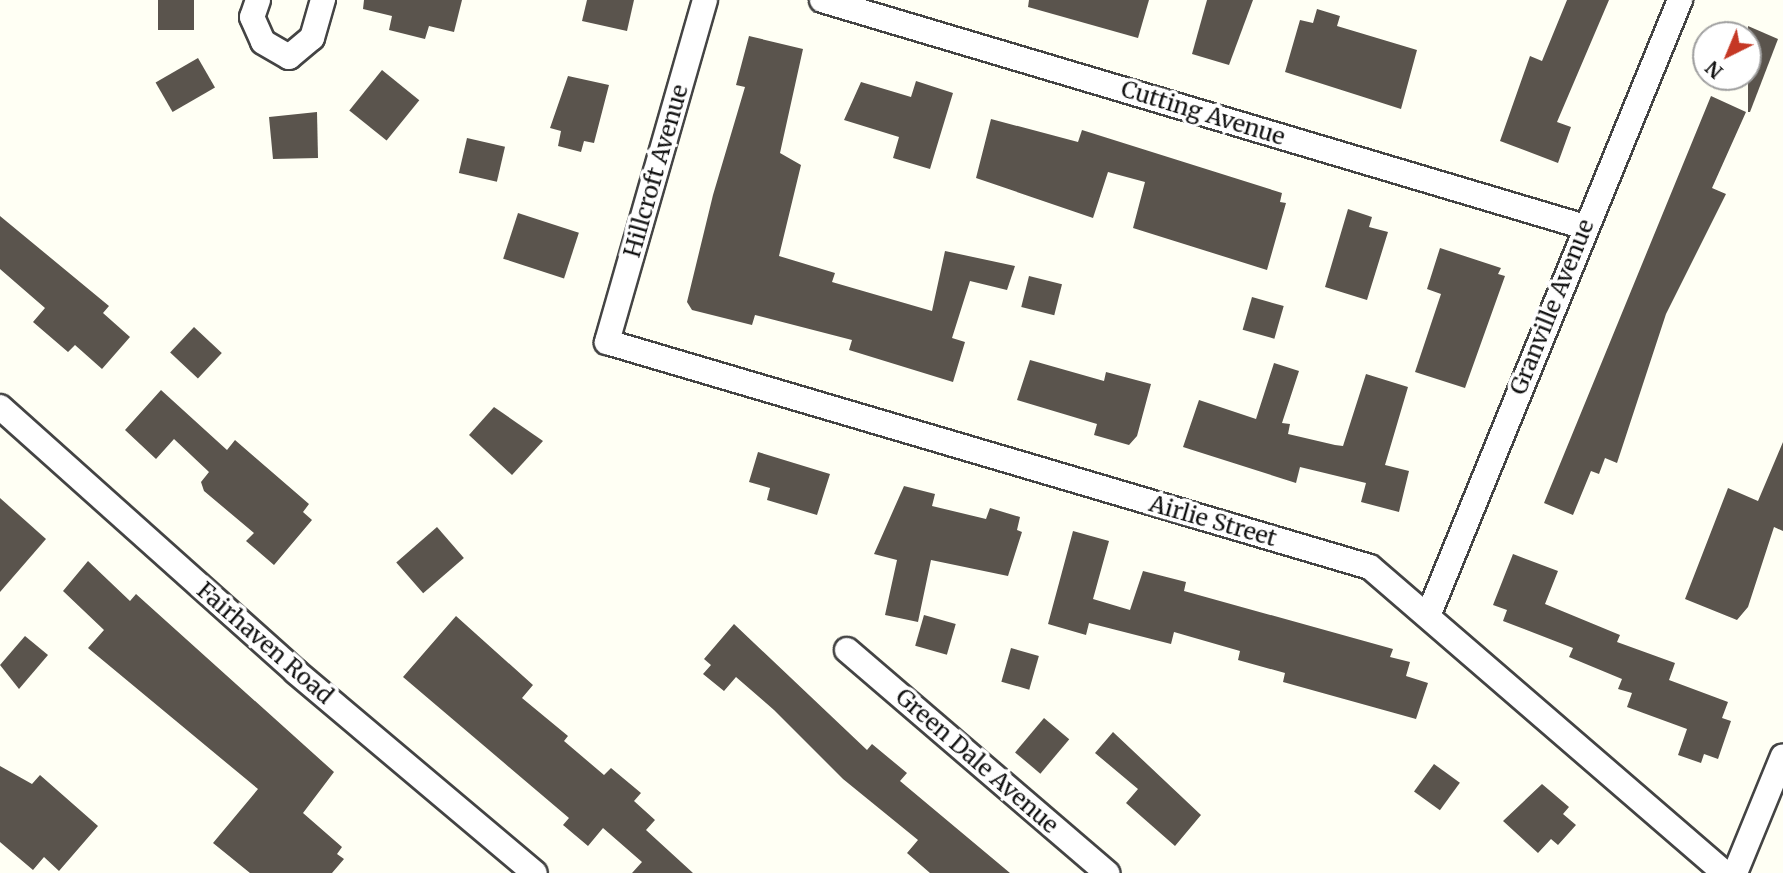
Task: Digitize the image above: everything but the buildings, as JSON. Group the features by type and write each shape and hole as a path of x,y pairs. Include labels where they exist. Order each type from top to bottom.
{"street":[{"path":"258,0 252,17 263,42 289,57 312,38 323,0"},
{"name":"Hillcroft Avenue","path":"607,342 705,0"},
{"name":"Cutting Avenue","path":"822,0 1584,227"},
{"name":"Granville Avenue","path":"1428,616 1584,227 1680,0"},
{"name":"Airlie Street","path":"607,342 1370,567 1725,873"},
{"name":"Fairhaven Road","path":"0,408 296,672 535,873"},
{"name":"Green Dale Avenue","path":"847,650 1107,873"},
{"path":"1735,873 1783,756"}]}
